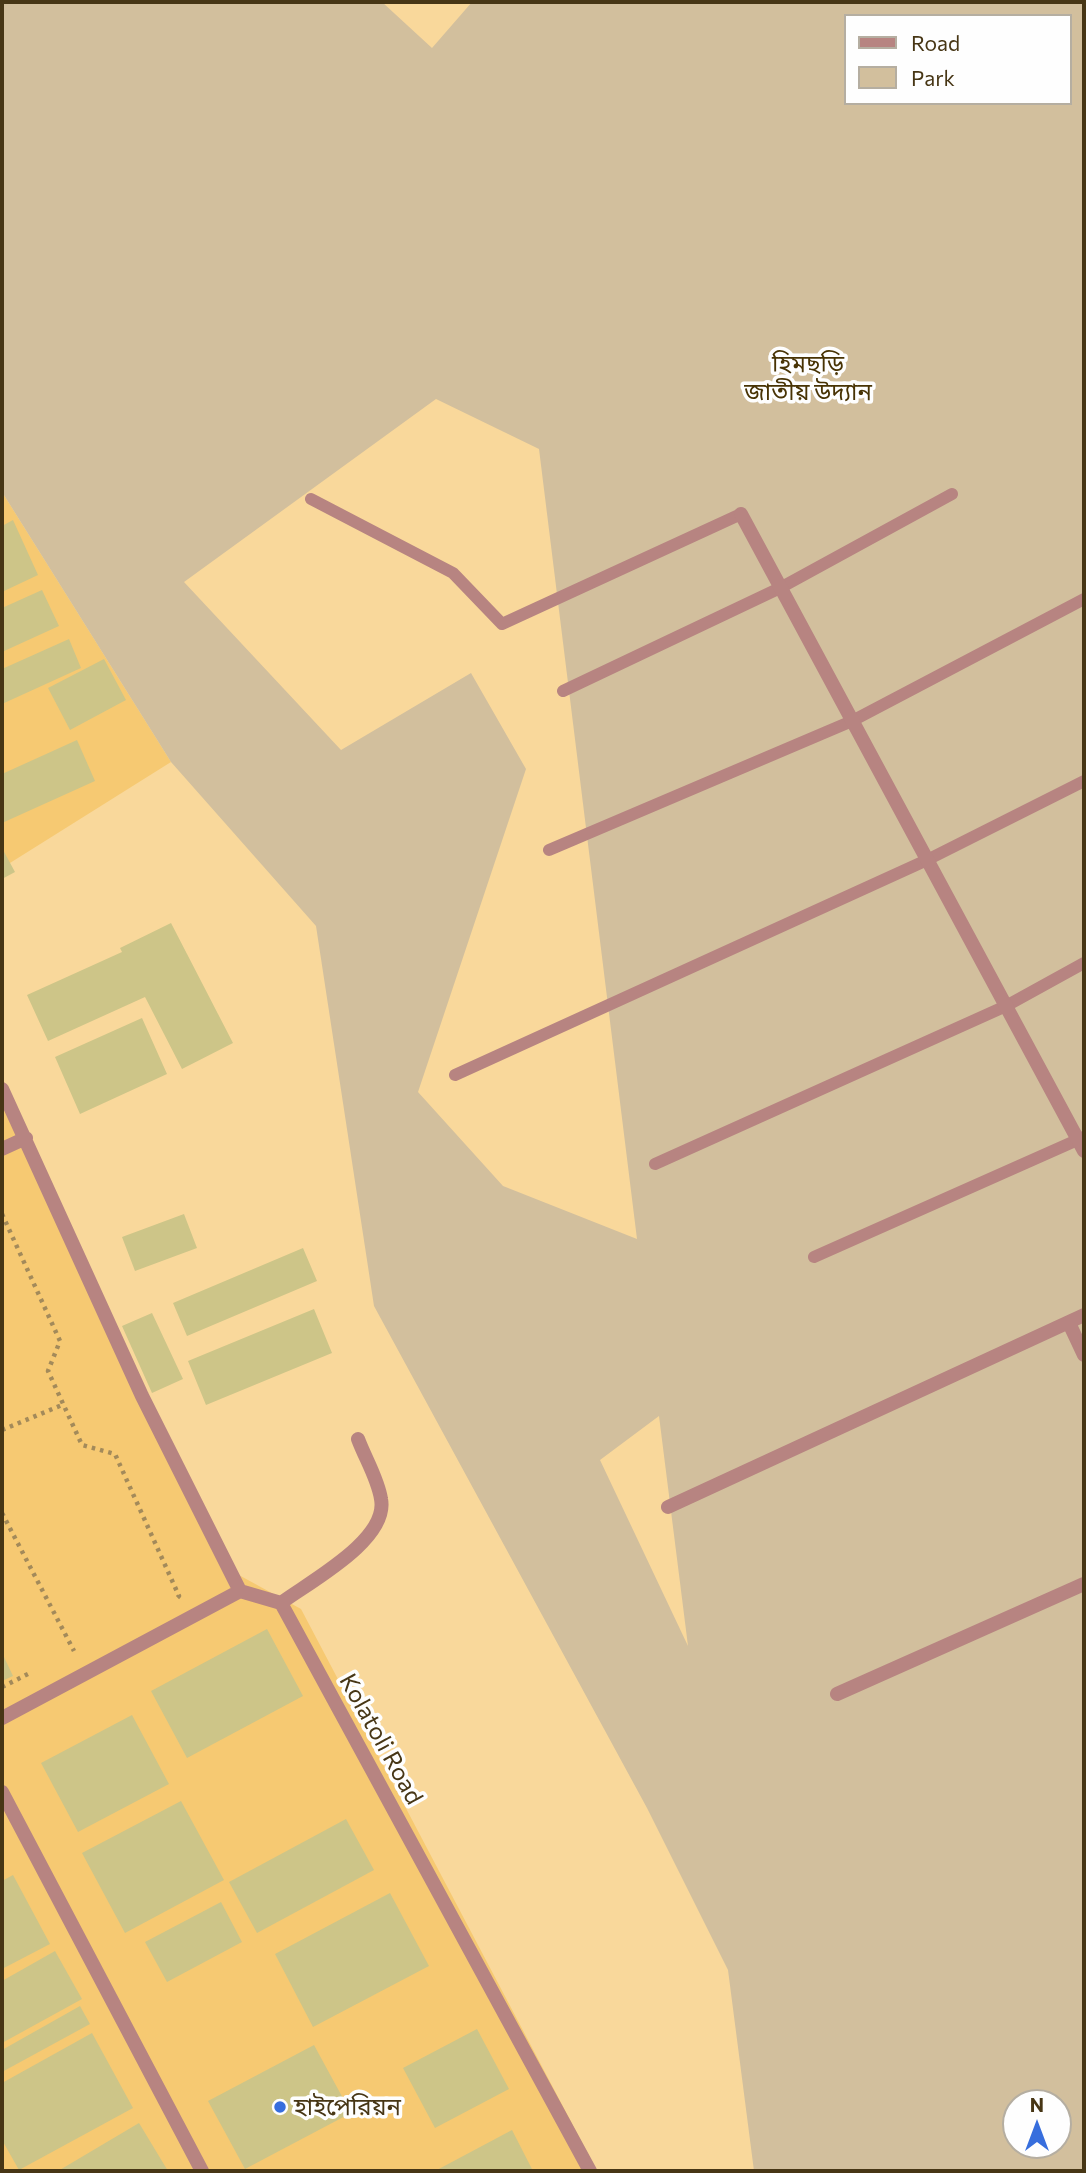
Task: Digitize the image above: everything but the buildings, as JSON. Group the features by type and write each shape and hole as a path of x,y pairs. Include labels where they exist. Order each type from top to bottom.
{"street":[{"path":"741,514 1082,1143"},
{"path":"2,1089 142,1396 240,1591"},
{"path":"2,1149 26,1138"},
{"path":"668,1507 1084,1315"},
{"path":"1069,1323 1084,1355"},
{"path":"2,1718 240,1591 281,1603 361,1545 377,1525 382,1500 358,1439"},
{"path":"837,1694 1084,1584"},
{"name":"Kolatoli Road","path":"281,1603 590,2171"},
{"path":"2,1793 202,2171"}],"lane":[{"path":"563,691 780,588 952,494"},
{"path":"311,499 453,573 502,624 741,514"},
{"path":"549,850 852,721 1084,599"},
{"path":"455,1075 928,860 1084,781"},
{"path":"655,1164 1006,1006 1084,963"},
{"path":"814,1257 1082,1143"}],"path":[{"path":"2,1214 60,1341 47,1371 82,1445 115,1454 179,1596 167,1602"},
{"path":"2,1430 62,1405"},
{"path":"2,1513 74,1651"},
{"path":"62,1657 86,1645"},
{"path":"2,1686 38,1669"}],"shaded area":[{"path":"2,492 171,762 2,868"},
{"path":"2,1091 226,1568 301,1609 597,2171 2,2171"}],"green space":[{"name":"হিমছড়ি জাতীয় উদ্যান","path":"2,2 382,2 432,48 472,2 1084,2 1084,2171 754,2171 728,1970 647,1808 374,1306 316,926 171,762 2,492","holes":["436,399 539,449 637,1239 503,1186 418,1092 526,769 471,673 341,750 184,582","659,1416 688,1646 600,1460"]}],"place":[{"name":"হাইপেরিয়ন","path":"280,2107"}]}
